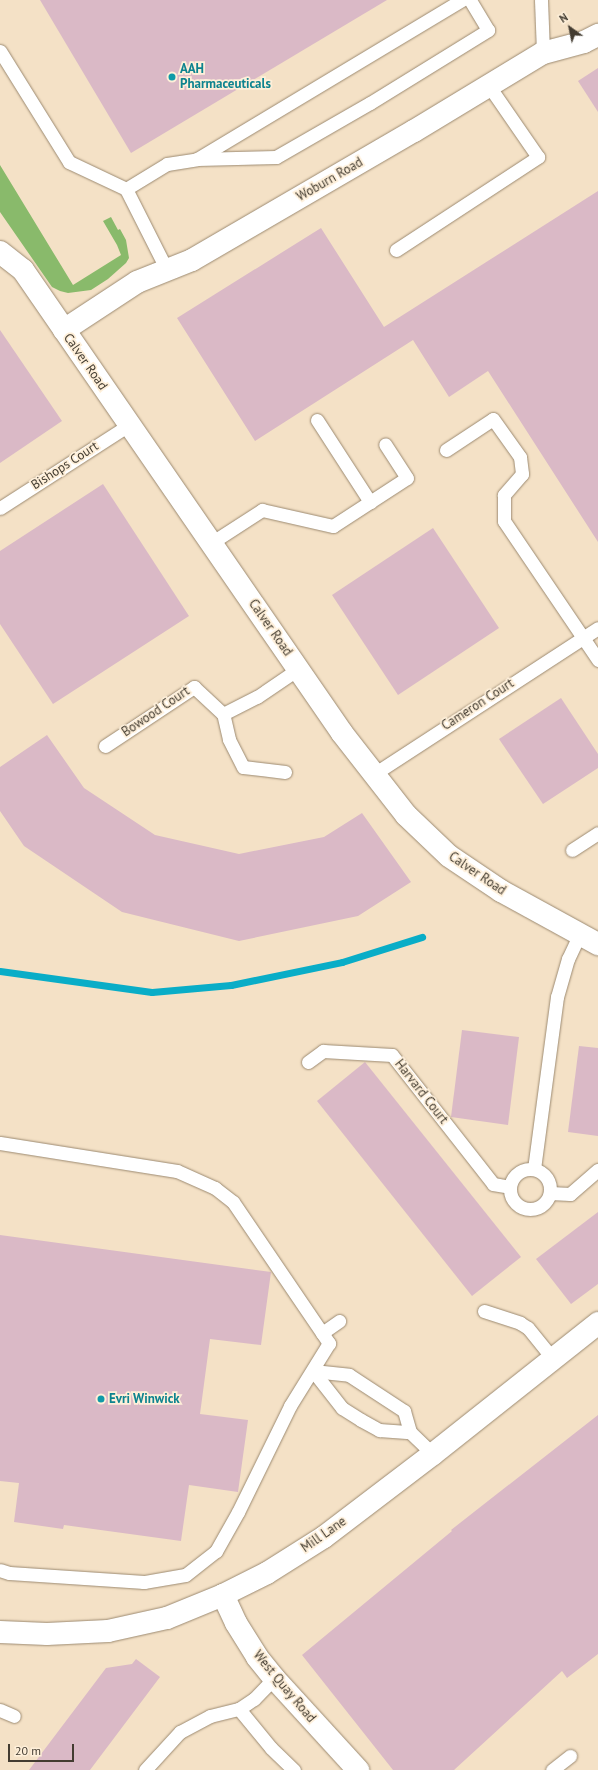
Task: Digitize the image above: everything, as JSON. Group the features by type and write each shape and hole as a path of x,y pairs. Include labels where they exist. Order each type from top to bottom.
{"street":[{"name":"Woburn Road","path":"64,330 137,282 192,260 543,53 584,42 598,35"},
{"name":"Calver Road","path":"0,252 23,270 342,733 406,815 449,856 501,891 588,939"},
{"name":"Mill Lane","path":"0,1632 47,1634 108,1631 167,1618 223,1595 267,1573 324,1537 433,1454 598,1323"},
{"name":"West Quay Road","path":"223,1595 244,1637 274,1678 358,1770"}],"lane":[{"path":"197,159 462,0"},
{"path":"126,190 167,164 197,159 276,156 364,106 488,30 470,0"},
{"path":"541,0 543,53"},
{"path":"0,51 69,162 126,190 167,270"},
{"path":"396,250 538,157 489,86"},
{"path":"446,450 493,419 520,457 522,474 504,495 504,521 598,660"},
{"path":"317,420 370,502"},
{"name":"Bishops Court","path":"0,508 129,425"},
{"path":"212,543 262,510 333,526 407,478 385,444"},
{"name":"Cameron Court","path":"374,774 598,628"},
{"path":"285,772 243,767 229,739 223,714 257,697 298,669"},
{"name":"Bowood Court","path":"105,746 194,687 223,714"},
{"path":"572,850 598,833"},
{"path":"534,1169 557,996 568,959 588,939"},
{"name":"Harvard Court","path":"308,1062 323,1051 392,1055 493,1184 510,1187"},
{"path":"0,1143 177,1171 215,1188 233,1202 329,1343 290,1406 238,1512 216,1551 185,1575 144,1582 9,1573 0,1570"},
{"path":"534,1169 542,1172 547,1177 551,1189 546,1202 538,1208 529,1209 519,1206 514,1201 510,1187 514,1176 521,1171 534,1169"},
{"path":"550,1194 570,1194 598,1170"},
{"path":"484,1311 524,1326 534,1335 553,1359"},
{"path":"322,1333 339,1321"},
{"path":"313,1371 349,1375 377,1392 404,1411 410,1432 433,1454"},
{"path":"313,1371 342,1408 361,1420 379,1430 410,1432"},
{"path":"145,1770 180,1732 210,1716 239,1709 254,1699 274,1678"},
{"path":"239,1709 271,1748 294,1770"},
{"path":"0,1710 14,1716"},
{"path":"552,1770 570,1756"}],"green space":[{"path":"0,165 73,285 121,255 103,221 111,217 118,230 120,229 126,240 129,258 126,263 108,279 91,290 68,293 52,287 0,212"}],"building":[{"name":"AAH Pharmaceuticals","path":"40,0 387,0 131,153"},
{"path":"598,68 598,112 578,81"},
{"path":"598,191 598,542 488,371 449,397 413,340 255,441 177,318 321,228 384,327"},
{"path":"0,330 62,421 0,463"},
{"path":"103,484 189,616 53,704 0,624 0,551"},
{"path":"433,528 499,628 398,695 332,595"},
{"path":"561,698 598,754 598,768 543,804 499,739"},
{"path":"47,735 84,788 155,835 239,854 324,837 362,813 411,882 358,916 239,941 122,912 24,846 0,811 0,767"},
{"path":"462,1030 519,1037 508,1125 451,1117"},
{"path":"579,1046 598,1048 598,1136 568,1132"},
{"path":"365,1062 521,1257 472,1296 317,1101"},
{"path":"598,1212 598,1284 571,1304 536,1259"},
{"name":"Evri Winwick","path":"0,1235 271,1272 261,1345 210,1339 200,1414 248,1420 238,1492 189,1485 181,1541 64,1525 63,1529 14,1522 19,1483 0,1481"},
{"path":"598,1415 598,1654 567,1678 562,1671 454,1770 393,1770 302,1655 452,1531 451,1530"},
{"path":"136,1659 160,1677 90,1770 29,1770 106,1668 132,1664"}],"waterway":[{"path":"0,971 152,992 231,985 342,962 422,937"}],"place":[{"name":"AAH Pharmaceuticals","path":"172,77"},
{"name":"Evri Winwick","path":"101,1399"}]}
